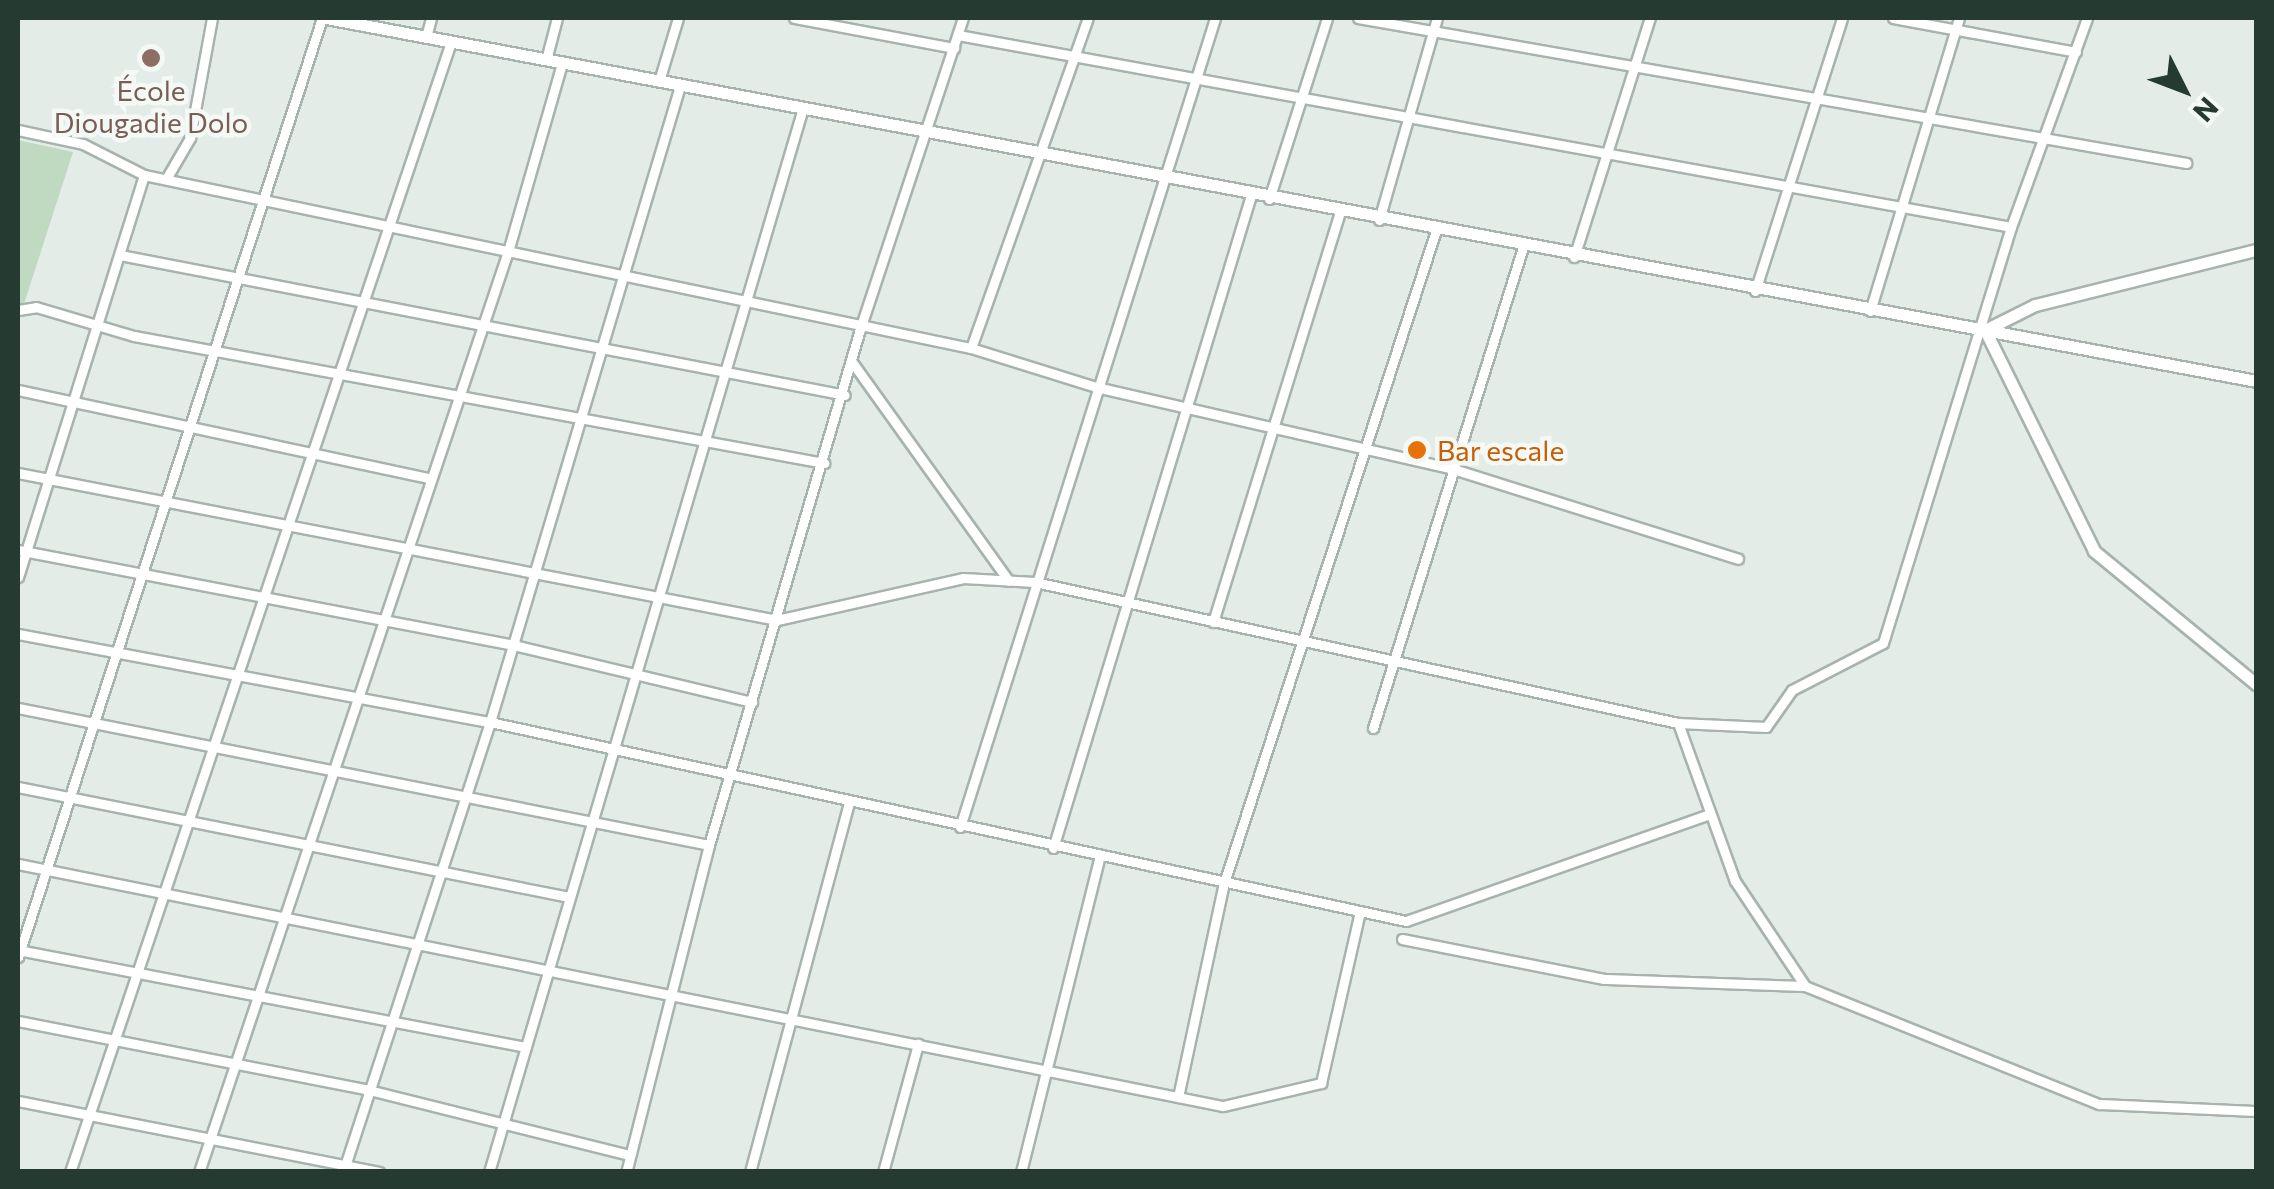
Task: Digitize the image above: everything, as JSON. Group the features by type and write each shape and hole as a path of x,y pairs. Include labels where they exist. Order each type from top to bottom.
{"street":[{"path":"166,179 190,138 212,18"},
{"path":"526,1047 390,1018 260,1000 141,970 18,953 98,724 324,18 1755,291 2256,382"},
{"path":"426,37 432,18"},
{"path":"546,60 557,18"},
{"path":"659,81 678,18"},
{"path":"794,18 954,48"},
{"path":"626,1172 708,845 824,463 860,329 963,18"},
{"path":"971,348 1088,18"},
{"path":"960,827 1215,18"},
{"path":"1269,199 1327,18"},
{"path":"1358,18 1636,62 2047,134 2186,163"},
{"path":"1379,220 1406,113 1437,18"},
{"path":"1574,256 1650,18"},
{"path":"1755,291 1842,18"},
{"path":"1893,18 2076,52"},
{"path":"1870,311 1959,18"},
{"path":"18,473 166,506 777,620 963,578 1035,582 1213,622 1305,638 1392,662 1678,723 1766,727 1792,690 1883,642 1985,330 2011,227 2087,18"},
{"path":"958,35 1608,148 2011,227"},
{"path":"70,1172 118,1042 215,749 236,670 451,42"},
{"path":"199,1172 336,774 429,478 510,248 562,62"},
{"path":"344,1168 365,1089 466,799 514,645 533,572 629,271 680,86"},
{"path":"489,1172 803,108"},
{"path":"18,130 83,144 144,175 629,271 745,306 971,348 1096,387 1450,468 1738,560"},
{"path":"18,577 22,552 76,402 144,175"},
{"path":"1053,848 1251,195"},
{"path":"1213,622 1340,212"},
{"path":"1178,1097 1224,884 1305,638 1360,448 1436,230"},
{"path":"1373,728 1450,468 1522,247"},
{"path":"1985,330 2036,305 2256,250"},
{"path":"120,255 483,321 844,395"},
{"path":"18,310 36,306 99,326 216,352 340,370 457,396 824,463"},
{"path":"1985,330 2094,551 2256,684"},
{"path":"852,362 1009,580"},
{"path":"18,390 312,448 429,478"},
{"path":"22,552 514,645 752,702"},
{"path":"18,634 119,654 236,670 490,722 1099,858 1406,921 1710,814"},
{"path":"18,708 708,845"},
{"path":"1678,723 1735,881 1805,986"},
{"path":"18,787 569,897"},
{"path":"750,1172 786,1018 849,802"},
{"path":"1021,1172 1099,858"},
{"path":"18,864 285,922 549,970 1223,1106 1322,1083 1360,911"},
{"path":"1402,939 1604,979 1805,986 2098,1104 2256,1111"},
{"path":"18,1021 365,1089 630,1155"},
{"path":"882,1172 918,1044"},
{"path":"18,1101 378,1172"}],"green space":[{"path":"18,140 73,152 24,304 18,303"}],"place":[{"name":"École Diougadie Dolo","path":"151,58"},
{"name":"Bar escale","path":"1417,450"}]}
